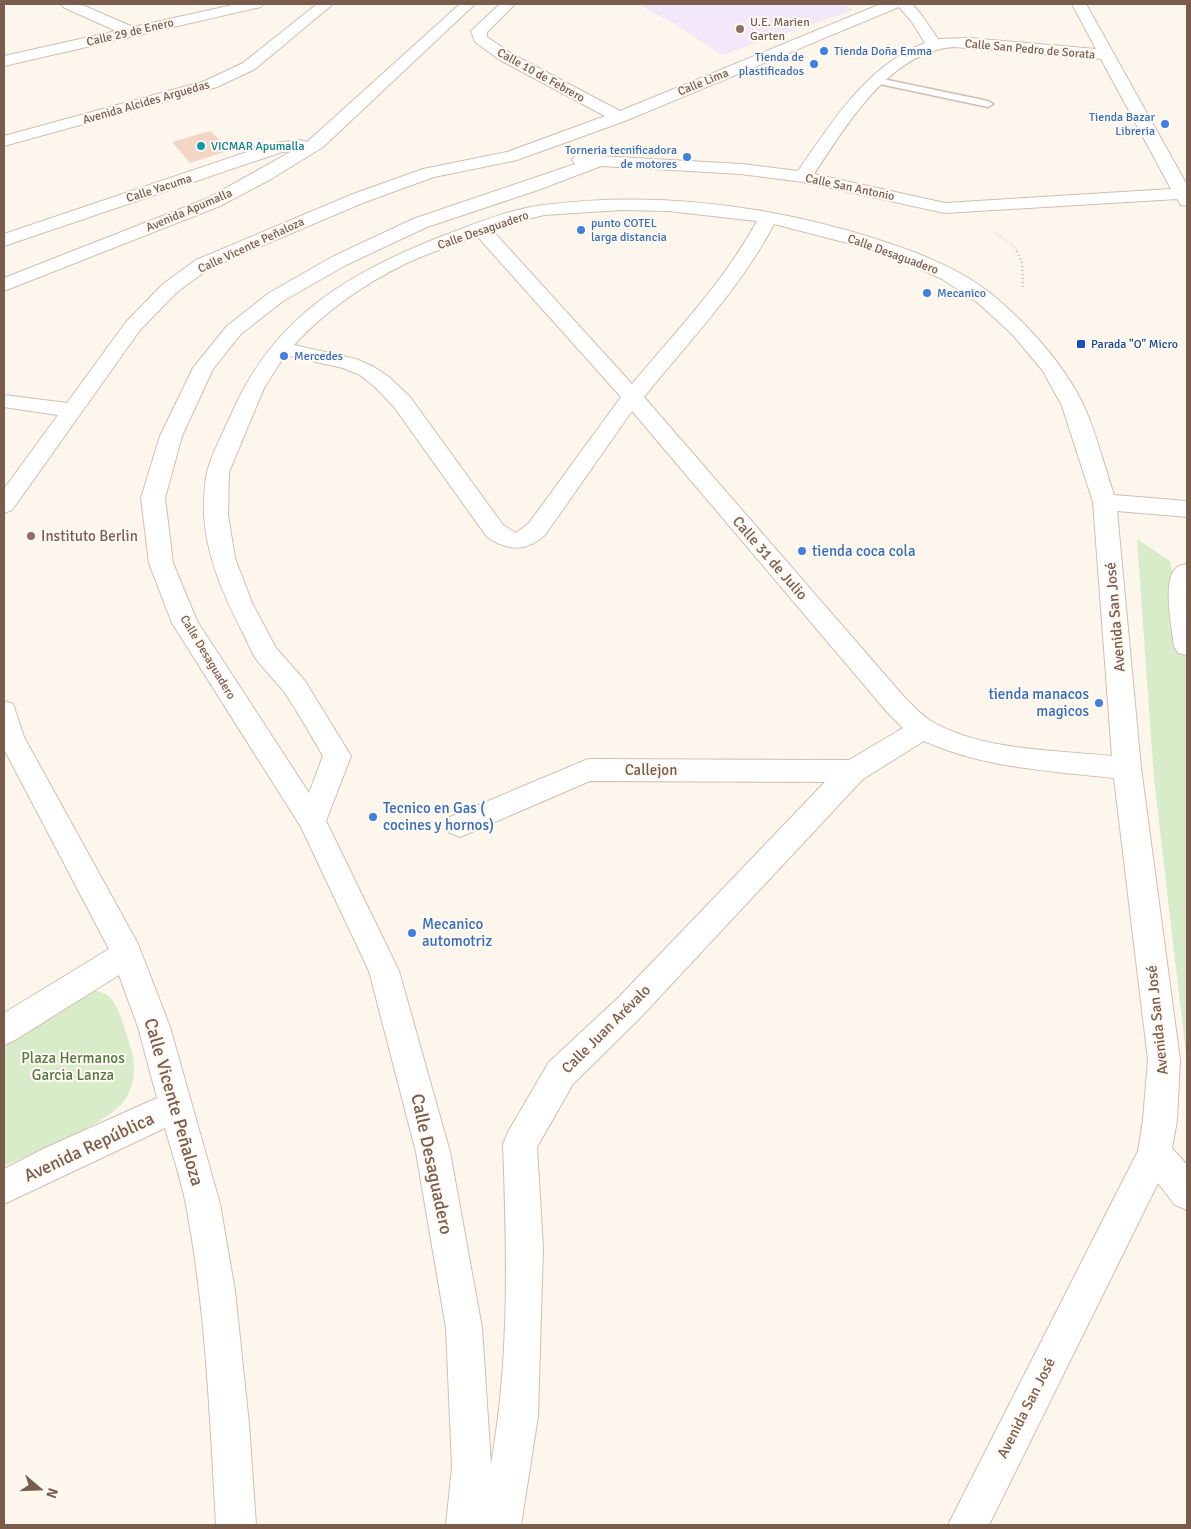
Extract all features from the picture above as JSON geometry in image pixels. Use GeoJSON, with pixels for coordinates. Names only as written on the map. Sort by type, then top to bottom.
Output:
{"type":"FeatureCollection","features":[{"type":"Feature","properties":{"kind":"street"},"geometry":{"type":"LineString","coordinates":[[68,4],[129,31]]}},
{"type":"Feature","properties":{"kind":"street","name":"Calle 29 de Enero"},"geometry":{"type":"LineString","coordinates":[[4,61],[129,31],[256,4]]}},
{"type":"Feature","properties":{"kind":"street","name":"Avenida Alcides Arguedas"},"geometry":{"type":"LineString","coordinates":[[4,142],[211,84],[248,66],[326,4]]}},
{"type":"Feature","properties":{"kind":"street","name":"Avenida Apumalla"},"geometry":{"type":"LineString","coordinates":[[4,285],[214,202],[317,143],[468,4]]}},
{"type":"Feature","properties":{"kind":"street","name":"Calle 10 de Febrero"},"geometry":{"type":"LineString","coordinates":[[508,4],[479,31],[480,39],[506,57],[619,117]]}},
{"type":"Feature","properties":{"kind":"street","name":"Calle Lima"},"geometry":{"type":"LineString","coordinates":[[511,156],[619,117],[893,4]]}},
{"type":"Feature","properties":{"kind":"street"},"geometry":{"type":"LineString","coordinates":[[904,4],[918,20],[934,45]]}},
{"type":"Feature","properties":{"kind":"street"},"geometry":{"type":"LineString","coordinates":[[1079,4],[1186,195]]}},
{"type":"Feature","properties":{"kind":"street","name":"Calle San Pedro de Sorata"},"geometry":{"type":"LineString","coordinates":[[803,177],[856,102],[909,54],[934,45],[990,44],[1079,54],[1107,54]]}},
{"type":"Feature","properties":{"kind":"street","name":"Calle Yacuma"},"geometry":{"type":"LineString","coordinates":[[4,240],[280,147],[317,143]]}},
{"type":"Feature","properties":{"kind":"street","name":"Calle San Antonio"},"geometry":{"type":"LineString","coordinates":[[511,156],[732,169],[803,177],[945,208],[1186,195]]}},
{"type":"Feature","properties":{"kind":"street","name":"Calle Vicente Peñaloza"},"geometry":{"type":"LineString","coordinates":[[4,505],[133,326],[170,288],[203,264],[360,198],[430,174],[511,156]]}},
{"type":"Feature","properties":{"kind":"street"},"geometry":{"type":"LineString","coordinates":[[581,195],[599,161]]}},
{"type":"Feature","properties":{"kind":"street","name":"Calle Desaguadero"},"geometry":{"type":"LineString","coordinates":[[466,1525],[472,1467],[464,1328],[433,1152],[384,971],[312,821],[185,623],[161,563],[153,498],[171,436],[203,368],[234,330],[276,297],[339,261],[420,223],[532,186],[599,161]]}},
{"type":"Feature","properties":{"kind":"street","name":"Calle Desaguadero"},"geometry":{"type":"LineString","coordinates":[[312,821],[337,756],[296,688],[266,654],[240,603],[223,558],[216,515],[218,472],[252,388],[280,348],[307,319],[347,290],[399,260],[480,228],[515,216],[544,210],[581,195],[768,217],[835,233],[905,256],[949,275],[984,298],[1019,330],[1052,369],[1073,406],[1105,502]]}},
{"type":"Feature","properties":{"kind":"street"},"geometry":{"type":"LineString","coordinates":[[280,348],[349,363],[368,371],[382,382],[402,402],[496,531],[509,541],[519,542],[529,537],[537,529],[632,397],[738,271],[756,243],[768,217]]}},
{"type":"Feature","properties":{"kind":"street","name":"Calle 31 de Julio"},"geometry":{"type":"LineString","coordinates":[[480,228],[632,397],[896,705],[923,729],[983,750],[1127,768]]}},
{"type":"Feature","properties":{"kind":"street"},"geometry":{"type":"LineString","coordinates":[[4,401],[72,410]]}},
{"type":"Feature","properties":{"kind":"street"},"geometry":{"type":"LineString","coordinates":[[1105,502],[1187,508]]}},
{"type":"Feature","properties":{"kind":"street","name":"Avenida San José"},"geometry":{"type":"LineString","coordinates":[[968,1525],[1154,1154],[1161,1112],[1164,1060],[1127,768],[1105,502]]}},
{"type":"Feature","properties":{"kind":"street"},"geometry":{"type":"LineString","coordinates":[[1187,572],[1184,574],[1187,646]]}},
{"type":"Feature","properties":{"kind":"street","name":"Calle Vicente Peñaloza"},"geometry":{"type":"LineString","coordinates":[[6,729],[127,954],[154,1027],[203,1204],[217,1291],[230,1424],[236,1525]]}},
{"type":"Feature","properties":{"kind":"street","name":"Calle Juan Arévalo"},"geometry":{"type":"LineString","coordinates":[[501,1525],[519,1416],[525,1248],[520,1144],[561,1073],[629,1008],[853,770],[923,729]]}},
{"type":"Feature","properties":{"kind":"street","name":"Callejon"},"geometry":{"type":"LineString","coordinates":[[460,825],[588,770],[853,770]]}},
{"type":"Feature","properties":{"kind":"street"},"geometry":{"type":"LineString","coordinates":[[4,1030],[127,954]]}},
{"type":"Feature","properties":{"kind":"street","name":"Avenida República"},"geometry":{"type":"LineString","coordinates":[[4,1187],[56,1160],[175,1107]]}},
{"type":"Feature","properties":{"kind":"street"},"geometry":{"type":"LineString","coordinates":[[1154,1154],[1173,1174],[1187,1193]]}},
{"type":"Feature","properties":{"kind":"lane"},"geometry":{"type":"LineString","coordinates":[[878,81],[988,104]]}},
{"type":"Feature","properties":{"kind":"path"},"geometry":{"type":"LineString","coordinates":[[961,208],[989,230],[1010,242],[1019,251],[1022,262],[1023,289]]}},
{"type":"Feature","properties":{"kind":"shaded area","name":"U.E. Marien Garten"},"geometry":{"type":"Polygon","coordinates":[[[637,4],[844,4],[853,10],[722,55],[675,24],[637,4]]]}},
{"type":"Feature","properties":{"kind":"green space"},"geometry":{"type":"Polygon","coordinates":[[[1137,539],[1170,561],[1187,645],[1187,1063],[1154,779],[1137,539]]]}},
{"type":"Feature","properties":{"kind":"green space","name":"Plaza Hermanos Garcia Lanza"},"geometry":{"type":"Polygon","coordinates":[[[97,991],[106,994],[111,999],[122,1020],[132,1052],[134,1068],[130,1091],[118,1108],[105,1118],[70,1137],[4,1166],[4,1040],[80,992],[97,991]]]}},
{"type":"Feature","properties":{"kind":"building","name":"VICMAR Apumalla"},"geometry":{"type":"Polygon","coordinates":[[[210,131],[231,150],[190,163],[172,142],[210,131]]]}},
{"type":"Feature","properties":{"kind":"place","name":"U.E. Marien Garten"},"geometry":{"type":"Point","coordinates":[740,29]}},
{"type":"Feature","properties":{"kind":"place","name":"Tienda Doña Emma"},"geometry":{"type":"Point","coordinates":[824,51]}},
{"type":"Feature","properties":{"kind":"place","name":"Tienda de plastificados"},"geometry":{"type":"Point","coordinates":[814,64]}},
{"type":"Feature","properties":{"kind":"place","name":"Tienda Bazar Libreria"},"geometry":{"type":"Point","coordinates":[1165,124]}},
{"type":"Feature","properties":{"kind":"place","name":"VICMAR Apumalla"},"geometry":{"type":"Point","coordinates":[201,146]}},
{"type":"Feature","properties":{"kind":"place","name":"Torneria tecnificadora de motores"},"geometry":{"type":"Point","coordinates":[687,157]}},
{"type":"Feature","properties":{"kind":"place","name":"punto COTEL larga distancia"},"geometry":{"type":"Point","coordinates":[581,230]}},
{"type":"Feature","properties":{"kind":"place","name":"Mecanico"},"geometry":{"type":"Point","coordinates":[927,293]}},
{"type":"Feature","properties":{"kind":"place","name":"Parada \"O\" Micro"},"geometry":{"type":"Point","coordinates":[1081,344]}},
{"type":"Feature","properties":{"kind":"place","name":"Mercedes"},"geometry":{"type":"Point","coordinates":[284,356]}},
{"type":"Feature","properties":{"kind":"place","name":"Instituto Berlin"},"geometry":{"type":"Point","coordinates":[31,536]}},
{"type":"Feature","properties":{"kind":"place","name":"tienda coca cola"},"geometry":{"type":"Point","coordinates":[802,551]}},
{"type":"Feature","properties":{"kind":"place","name":"tienda manacos magicos"},"geometry":{"type":"Point","coordinates":[1099,703]}},
{"type":"Feature","properties":{"kind":"place","name":"Tecnico en Gas ( cocines y hornos)"},"geometry":{"type":"Point","coordinates":[373,817]}},
{"type":"Feature","properties":{"kind":"place","name":"Mecanico automotriz"},"geometry":{"type":"Point","coordinates":[412,933]}}]}
